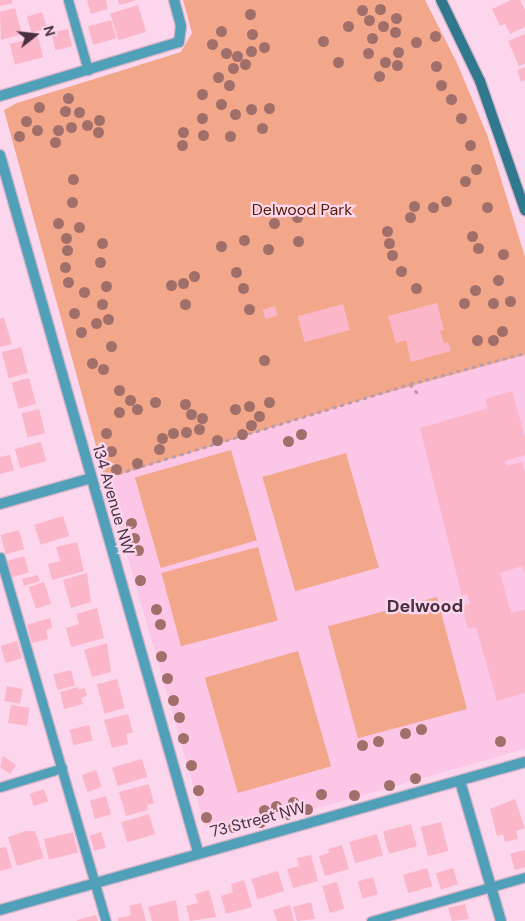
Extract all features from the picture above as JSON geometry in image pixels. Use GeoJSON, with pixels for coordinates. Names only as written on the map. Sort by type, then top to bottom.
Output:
{"type":"FeatureCollection","features":[{"type":"Feature","properties":{"kind":"street"},"geometry":{"type":"LineString","coordinates":[[0,96],[179,42],[181,26],[174,0]]}},
{"type":"Feature","properties":{"kind":"street"},"geometry":{"type":"LineString","coordinates":[[441,0],[483,90],[525,210]]}},
{"type":"Feature","properties":{"kind":"street","name":"134 Avenue NW"},"geometry":{"type":"LineString","coordinates":[[0,155],[198,852]]}},
{"type":"Feature","properties":{"kind":"street"},"geometry":{"type":"LineString","coordinates":[[0,504],[92,480]]}},
{"type":"Feature","properties":{"kind":"street","name":"73 Street NW"},"geometry":{"type":"LineString","coordinates":[[0,910],[198,852],[525,762]]}},
{"type":"Feature","properties":{"kind":"street"},"geometry":{"type":"LineString","coordinates":[[460,781],[501,921]]}},
{"type":"Feature","properties":{"kind":"lane"},"geometry":{"type":"LineString","coordinates":[[68,0],[88,70]]}},
{"type":"Feature","properties":{"kind":"lane"},"geometry":{"type":"LineString","coordinates":[[0,557],[106,921]]}},
{"type":"Feature","properties":{"kind":"lane"},"geometry":{"type":"LineString","coordinates":[[0,787],[62,768]]}},
{"type":"Feature","properties":{"kind":"lane"},"geometry":{"type":"LineString","coordinates":[[371,921],[525,877]]}},
{"type":"Feature","properties":{"kind":"path"},"geometry":{"type":"LineString","coordinates":[[92,480],[410,384],[525,353]]}},
{"type":"Feature","properties":{"kind":"path"},"geometry":{"type":"LineString","coordinates":[[410,384],[419,395]]}},
{"type":"Feature","properties":{"kind":"shaded area"},"geometry":{"type":"Polygon","coordinates":[[[525,355],[525,749],[227,834],[205,826],[105,479],[371,397],[525,355]]]}},
{"type":"Feature","properties":{"kind":"green space","name":"Delwood Park"},"geometry":{"type":"Polygon","coordinates":[[[183,0],[425,0],[457,63],[488,137],[525,257],[525,355],[371,397],[105,479],[4,110],[17,103],[181,52],[192,33],[183,0]]]}},
{"type":"Feature","properties":{"kind":"green space"},"geometry":{"type":"Polygon","coordinates":[[[231,450],[257,540],[161,568],[135,478],[231,450]]]}},
{"type":"Feature","properties":{"kind":"green space"},"geometry":{"type":"Polygon","coordinates":[[[346,453],[379,567],[295,591],[262,477],[346,453]]]}},
{"type":"Feature","properties":{"kind":"green space"},"geometry":{"type":"Polygon","coordinates":[[[258,547],[278,620],[181,646],[161,573],[258,547]]]}},
{"type":"Feature","properties":{"kind":"green space"},"geometry":{"type":"Polygon","coordinates":[[[437,597],[467,709],[358,738],[328,626],[437,597]]]}},
{"type":"Feature","properties":{"kind":"green space"},"geometry":{"type":"Polygon","coordinates":[[[298,651],[331,766],[238,793],[205,678],[298,651]]]}},
{"type":"Feature","properties":{"kind":"building"},"geometry":{"type":"Polygon","coordinates":[[[0,0],[12,0],[13,3],[0,6],[0,0]]]}},
{"type":"Feature","properties":{"kind":"building"},"geometry":{"type":"Polygon","coordinates":[[[87,0],[106,0],[108,9],[91,14],[87,0]]]}},
{"type":"Feature","properties":{"kind":"building"},"geometry":{"type":"Polygon","coordinates":[[[118,0],[135,0],[135,1],[119,5],[118,0]]]}},
{"type":"Feature","properties":{"kind":"building"},"geometry":{"type":"Polygon","coordinates":[[[511,0],[520,0],[525,10],[525,27],[510,34],[505,24],[500,26],[492,9],[511,0]]]}},
{"type":"Feature","properties":{"kind":"building"},"geometry":{"type":"Polygon","coordinates":[[[138,5],[146,32],[118,40],[110,13],[138,5]]]}},
{"type":"Feature","properties":{"kind":"building"},"geometry":{"type":"Polygon","coordinates":[[[15,8],[22,34],[1,40],[0,12],[15,8]]]}},
{"type":"Feature","properties":{"kind":"building"},"geometry":{"type":"Polygon","coordinates":[[[42,12],[47,28],[32,33],[27,17],[42,12]]]}},
{"type":"Feature","properties":{"kind":"building"},"geometry":{"type":"Polygon","coordinates":[[[111,20],[116,38],[93,45],[88,27],[111,20]]]}},
{"type":"Feature","properties":{"kind":"building"},"geometry":{"type":"Polygon","coordinates":[[[68,29],[72,47],[55,50],[51,33],[68,29]]]}},
{"type":"Feature","properties":{"kind":"building"},"geometry":{"type":"Polygon","coordinates":[[[525,34],[525,64],[519,66],[508,41],[525,34]]]}},
{"type":"Feature","properties":{"kind":"building"},"geometry":{"type":"Polygon","coordinates":[[[38,37],[43,57],[15,64],[10,44],[38,37]]]}},
{"type":"Feature","properties":{"kind":"building"},"geometry":{"type":"Polygon","coordinates":[[[525,67],[525,80],[521,82],[517,70],[525,67]]]}},
{"type":"Feature","properties":{"kind":"building"},"geometry":{"type":"Polygon","coordinates":[[[437,303],[444,330],[440,331],[444,343],[448,342],[451,351],[411,362],[406,340],[396,343],[388,316],[437,303]]]}},
{"type":"Feature","properties":{"kind":"building"},"geometry":{"type":"Polygon","coordinates":[[[343,304],[350,330],[305,342],[298,316],[343,304]]]}},
{"type":"Feature","properties":{"kind":"building"},"geometry":{"type":"Polygon","coordinates":[[[275,306],[278,316],[265,319],[263,310],[275,306]]]}},
{"type":"Feature","properties":{"kind":"building"},"geometry":{"type":"Polygon","coordinates":[[[4,318],[12,344],[0,347],[0,319],[4,318]]]}},
{"type":"Feature","properties":{"kind":"building"},"geometry":{"type":"Polygon","coordinates":[[[21,347],[28,373],[9,378],[2,352],[21,347]]]}},
{"type":"Feature","properties":{"kind":"building"},"geometry":{"type":"Polygon","coordinates":[[[29,378],[36,404],[19,409],[12,383],[29,378]]]}},
{"type":"Feature","properties":{"kind":"building"},"geometry":{"type":"Polygon","coordinates":[[[512,391],[525,437],[525,455],[505,461],[507,466],[522,462],[525,472],[525,573],[522,566],[500,573],[511,613],[525,609],[525,693],[497,701],[476,627],[468,629],[461,606],[470,604],[467,594],[462,596],[420,428],[488,408],[485,399],[512,391]]]}},
{"type":"Feature","properties":{"kind":"building"},"geometry":{"type":"Polygon","coordinates":[[[39,409],[45,433],[28,438],[22,413],[39,409]]]}},
{"type":"Feature","properties":{"kind":"building"},"geometry":{"type":"Polygon","coordinates":[[[41,442],[46,461],[20,468],[15,449],[41,442]]]}},
{"type":"Feature","properties":{"kind":"building"},"geometry":{"type":"Polygon","coordinates":[[[10,455],[14,470],[0,474],[0,457],[10,455]]]}},
{"type":"Feature","properties":{"kind":"building"},"geometry":{"type":"Polygon","coordinates":[[[63,516],[69,536],[40,545],[34,525],[63,516]]]}},
{"type":"Feature","properties":{"kind":"building"},"geometry":{"type":"Polygon","coordinates":[[[19,530],[24,549],[6,554],[1,535],[19,530]]]}},
{"type":"Feature","properties":{"kind":"building"},"geometry":{"type":"Polygon","coordinates":[[[77,542],[84,571],[52,580],[48,564],[60,561],[56,547],[77,542]]]}},
{"type":"Feature","properties":{"kind":"building"},"geometry":{"type":"Polygon","coordinates":[[[24,556],[29,572],[12,578],[7,561],[24,556]]]}},
{"type":"Feature","properties":{"kind":"building"},"geometry":{"type":"Polygon","coordinates":[[[87,573],[91,602],[71,608],[63,580],[87,573]]]}},
{"type":"Feature","properties":{"kind":"building"},"geometry":{"type":"Polygon","coordinates":[[[38,575],[40,581],[24,586],[22,579],[38,575]]]}},
{"type":"Feature","properties":{"kind":"building"},"geometry":{"type":"Polygon","coordinates":[[[44,582],[51,604],[36,609],[29,587],[44,582]]]}},
{"type":"Feature","properties":{"kind":"building"},"geometry":{"type":"Polygon","coordinates":[[[97,608],[104,638],[71,647],[66,628],[79,624],[76,614],[97,608]]]}},
{"type":"Feature","properties":{"kind":"building"},"geometry":{"type":"Polygon","coordinates":[[[50,618],[52,628],[46,630],[48,639],[32,643],[27,625],[50,618]]]}},
{"type":"Feature","properties":{"kind":"building"},"geometry":{"type":"Polygon","coordinates":[[[17,641],[22,658],[6,663],[1,646],[17,641]]]}},
{"type":"Feature","properties":{"kind":"building"},"geometry":{"type":"Polygon","coordinates":[[[107,643],[111,672],[92,677],[84,650],[107,643]]]}},
{"type":"Feature","properties":{"kind":"building"},"geometry":{"type":"Polygon","coordinates":[[[71,670],[75,686],[57,690],[54,674],[71,670]]]}},
{"type":"Feature","properties":{"kind":"building"},"geometry":{"type":"Polygon","coordinates":[[[117,679],[125,708],[104,713],[97,684],[117,679]]]}},
{"type":"Feature","properties":{"kind":"building"},"geometry":{"type":"Polygon","coordinates":[[[7,686],[23,689],[20,704],[4,701],[7,686]]]}},
{"type":"Feature","properties":{"kind":"building"},"geometry":{"type":"Polygon","coordinates":[[[78,687],[79,690],[85,688],[87,696],[81,698],[83,704],[64,709],[60,692],[78,687]]]}},
{"type":"Feature","properties":{"kind":"building"},"geometry":{"type":"Polygon","coordinates":[[[11,705],[30,708],[27,726],[8,723],[11,705]]]}},
{"type":"Feature","properties":{"kind":"building"},"geometry":{"type":"Polygon","coordinates":[[[128,714],[133,732],[126,734],[128,744],[112,748],[104,720],[128,714]]]}},
{"type":"Feature","properties":{"kind":"building"},"geometry":{"type":"Polygon","coordinates":[[[89,725],[93,741],[73,745],[70,730],[89,725]]]}},
{"type":"Feature","properties":{"kind":"building"},"geometry":{"type":"Polygon","coordinates":[[[3,756],[16,765],[10,774],[0,767],[3,756]]]}},
{"type":"Feature","properties":{"kind":"building"},"geometry":{"type":"Polygon","coordinates":[[[142,759],[147,777],[117,786],[112,768],[142,759]]]}},
{"type":"Feature","properties":{"kind":"building"},"geometry":{"type":"Polygon","coordinates":[[[96,770],[102,787],[88,792],[82,775],[96,770]]]}},
{"type":"Feature","properties":{"kind":"building"},"geometry":{"type":"Polygon","coordinates":[[[149,784],[154,803],[147,805],[148,810],[126,816],[119,792],[149,784]]]}},
{"type":"Feature","properties":{"kind":"building"},"geometry":{"type":"Polygon","coordinates":[[[44,789],[48,801],[34,806],[30,794],[44,789]]]}},
{"type":"Feature","properties":{"kind":"building"},"geometry":{"type":"Polygon","coordinates":[[[106,796],[111,814],[95,819],[90,801],[106,796]]]}},
{"type":"Feature","properties":{"kind":"building"},"geometry":{"type":"Polygon","coordinates":[[[515,799],[525,828],[516,831],[518,839],[505,842],[503,834],[497,836],[490,809],[515,799]]]}},
{"type":"Feature","properties":{"kind":"building"},"geometry":{"type":"Polygon","coordinates":[[[149,814],[155,834],[127,843],[121,822],[149,814]]]}},
{"type":"Feature","properties":{"kind":"building"},"geometry":{"type":"Polygon","coordinates":[[[441,822],[448,851],[428,856],[421,827],[441,822]]]}},
{"type":"Feature","properties":{"kind":"building"},"geometry":{"type":"Polygon","coordinates":[[[411,824],[417,846],[389,854],[383,832],[411,824]]]}},
{"type":"Feature","properties":{"kind":"building"},"geometry":{"type":"Polygon","coordinates":[[[26,831],[35,831],[44,858],[17,866],[8,837],[26,831]]]}},
{"type":"Feature","properties":{"kind":"building"},"geometry":{"type":"Polygon","coordinates":[[[73,832],[78,852],[49,860],[44,839],[73,832]]]}},
{"type":"Feature","properties":{"kind":"building"},"geometry":{"type":"Polygon","coordinates":[[[101,832],[106,847],[95,851],[90,836],[101,832]]]}},
{"type":"Feature","properties":{"kind":"building"},"geometry":{"type":"Polygon","coordinates":[[[377,834],[383,855],[355,863],[349,842],[377,834]]]}},
{"type":"Feature","properties":{"kind":"building"},"geometry":{"type":"Polygon","coordinates":[[[342,845],[349,869],[325,876],[319,856],[329,853],[328,849],[342,845]]]}},
{"type":"Feature","properties":{"kind":"building"},"geometry":{"type":"Polygon","coordinates":[[[6,847],[12,868],[0,871],[0,848],[6,847]]]}},
{"type":"Feature","properties":{"kind":"building"},"geometry":{"type":"Polygon","coordinates":[[[525,850],[525,867],[515,870],[510,854],[525,850]]]}},
{"type":"Feature","properties":{"kind":"building"},"geometry":{"type":"Polygon","coordinates":[[[311,855],[318,881],[293,888],[287,869],[299,866],[297,858],[311,855]]]}},
{"type":"Feature","properties":{"kind":"building"},"geometry":{"type":"Polygon","coordinates":[[[427,868],[432,886],[408,893],[403,875],[427,868]]]}},
{"type":"Feature","properties":{"kind":"building"},"geometry":{"type":"Polygon","coordinates":[[[453,868],[458,884],[441,890],[436,873],[453,868]]]}},
{"type":"Feature","properties":{"kind":"building"},"geometry":{"type":"Polygon","coordinates":[[[278,871],[284,891],[257,899],[251,879],[278,871]]]}},
{"type":"Feature","properties":{"kind":"building"},"geometry":{"type":"Polygon","coordinates":[[[373,877],[378,894],[363,899],[358,881],[373,877]]]}},
{"type":"Feature","properties":{"kind":"building"},"geometry":{"type":"Polygon","coordinates":[[[244,880],[252,907],[226,914],[221,896],[233,892],[231,884],[244,880]]]}},
{"type":"Feature","properties":{"kind":"building"},"geometry":{"type":"Polygon","coordinates":[[[337,882],[344,909],[330,913],[323,886],[337,882]]]}},
{"type":"Feature","properties":{"kind":"building"},"geometry":{"type":"Polygon","coordinates":[[[209,890],[216,917],[190,921],[186,906],[198,903],[195,894],[209,890]]]}},
{"type":"Feature","properties":{"kind":"building"},"geometry":{"type":"Polygon","coordinates":[[[176,900],[179,921],[152,921],[148,907],[176,900]]]}},
{"type":"Feature","properties":{"kind":"building"},"geometry":{"type":"Polygon","coordinates":[[[311,902],[315,919],[297,921],[293,907],[311,902]]]}},
{"type":"Feature","properties":{"kind":"building"},"geometry":{"type":"Polygon","coordinates":[[[141,903],[146,921],[118,921],[118,918],[131,915],[129,906],[141,903]]]}},
{"type":"Feature","properties":{"kind":"building"},"geometry":{"type":"Polygon","coordinates":[[[465,904],[469,919],[452,921],[448,908],[465,904]]]}},
{"type":"Feature","properties":{"kind":"building"},"geometry":{"type":"Polygon","coordinates":[[[290,905],[294,921],[277,921],[273,910],[290,905]]]}},
{"type":"Feature","properties":{"kind":"building"},"geometry":{"type":"Polygon","coordinates":[[[96,915],[98,921],[77,921],[77,920],[96,915]]]}},
{"type":"Feature","properties":{"kind":"district","name":"Delwood"},"geometry":{"type":"Point","coordinates":[425,606]}}]}
